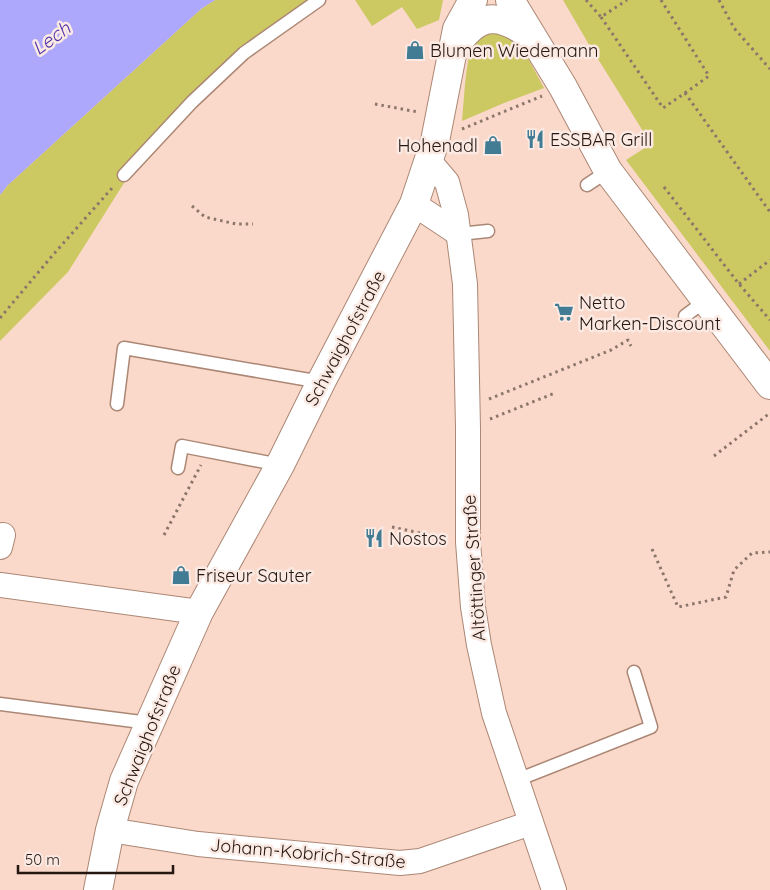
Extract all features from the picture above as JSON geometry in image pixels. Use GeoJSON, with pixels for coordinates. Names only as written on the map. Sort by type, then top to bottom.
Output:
{"type":"FeatureCollection","features":[{"type":"Feature","properties":{"kind":"street","name":"Schwaighofstraße"},"geometry":{"type":"LineString","coordinates":[[98,890],[110,830],[124,781],[199,612],[280,465],[414,204],[438,128],[457,29],[473,0]]}},
{"type":"Feature","properties":{"kind":"street"},"geometry":{"type":"LineString","coordinates":[[510,0],[563,87],[597,178],[695,308],[770,385]]}},
{"type":"Feature","properties":{"kind":"street","name":"Schwaighofstraße"},"geometry":{"type":"LineString","coordinates":[[453,50],[462,36],[476,24],[488,18],[504,20],[519,27],[532,37]]}},
{"type":"Feature","properties":{"kind":"street","name":"Altöttinger Straße"},"geometry":{"type":"LineString","coordinates":[[429,161],[447,182],[456,215],[465,284],[468,542],[473,607],[479,645],[494,713],[554,890]]}},
{"type":"Feature","properties":{"kind":"street"},"geometry":{"type":"LineString","coordinates":[[414,204],[459,234]]}},
{"type":"Feature","properties":{"kind":"street"},"geometry":{"type":"LineString","coordinates":[[0,585],[199,612]]}},
{"type":"Feature","properties":{"kind":"street","name":"Johann-Kobrich-Straße"},"geometry":{"type":"LineString","coordinates":[[110,830],[198,844],[400,863],[420,861],[531,823]]}},
{"type":"Feature","properties":{"kind":"lane"},"geometry":{"type":"LineString","coordinates":[[124,175],[192,102],[244,53],[319,0]]}},
{"type":"Feature","properties":{"kind":"lane"},"geometry":{"type":"LineString","coordinates":[[459,234],[488,231]]}},
{"type":"Feature","properties":{"kind":"lane"},"geometry":{"type":"LineString","coordinates":[[117,404],[124,348],[321,382]]}},
{"type":"Feature","properties":{"kind":"lane"},"geometry":{"type":"LineString","coordinates":[[178,468],[182,446],[280,465]]}},
{"type":"Feature","properties":{"kind":"lane"},"geometry":{"type":"LineString","coordinates":[[516,780],[651,727],[634,672]]}},
{"type":"Feature","properties":{"kind":"lane"},"geometry":{"type":"LineString","coordinates":[[0,704],[149,723]]}},
{"type":"Feature","properties":{"kind":"path"},"geometry":{"type":"LineString","coordinates":[[586,0],[600,17],[663,108],[709,76],[661,0]]}},
{"type":"Feature","properties":{"kind":"path"},"geometry":{"type":"LineString","coordinates":[[600,17],[627,0]]}},
{"type":"Feature","properties":{"kind":"path"},"geometry":{"type":"LineString","coordinates":[[719,0],[734,28],[770,69]]}},
{"type":"Feature","properties":{"kind":"path"},"geometry":{"type":"LineString","coordinates":[[438,128],[458,131],[563,87]]}},
{"type":"Feature","properties":{"kind":"path"},"geometry":{"type":"LineString","coordinates":[[685,93],[770,212]]}},
{"type":"Feature","properties":{"kind":"path"},"geometry":{"type":"LineString","coordinates":[[375,104],[412,110]]}},
{"type":"Feature","properties":{"kind":"path"},"geometry":{"type":"LineString","coordinates":[[0,318],[124,175]]}},
{"type":"Feature","properties":{"kind":"path"},"geometry":{"type":"LineString","coordinates":[[664,187],[739,284],[770,320]]}},
{"type":"Feature","properties":{"kind":"path"},"geometry":{"type":"LineString","coordinates":[[192,206],[205,217],[236,224],[254,224]]}},
{"type":"Feature","properties":{"kind":"path"},"geometry":{"type":"LineString","coordinates":[[739,284],[770,260]]}},
{"type":"Feature","properties":{"kind":"path"},"geometry":{"type":"LineString","coordinates":[[468,417],[611,350],[628,340],[631,346]]}},
{"type":"Feature","properties":{"kind":"path"},"geometry":{"type":"LineString","coordinates":[[468,417],[555,393]]}},
{"type":"Feature","properties":{"kind":"path"},"geometry":{"type":"LineString","coordinates":[[714,456],[770,413]]}},
{"type":"Feature","properties":{"kind":"path"},"geometry":{"type":"LineString","coordinates":[[164,535],[208,451]]}},
{"type":"Feature","properties":{"kind":"path"},"geometry":{"type":"LineString","coordinates":[[392,528],[468,542]]}},
{"type":"Feature","properties":{"kind":"path"},"geometry":{"type":"LineString","coordinates":[[652,548],[678,607],[726,597],[734,570],[752,553],[770,552]]}},
{"type":"Feature","properties":{"kind":"shaded area"},"geometry":{"type":"Polygon","coordinates":[[[215,0],[307,0],[239,51],[129,175],[68,272],[0,341],[0,195],[8,185],[201,9],[215,0]]]}},
{"type":"Feature","properties":{"kind":"shaded area"},"geometry":{"type":"Polygon","coordinates":[[[355,0],[443,0],[439,20],[417,29],[402,7],[372,26],[355,0]]]}},
{"type":"Feature","properties":{"kind":"shaded area"},"geometry":{"type":"Polygon","coordinates":[[[563,0],[770,0],[770,351],[626,160],[651,144],[563,0]]]}},
{"type":"Feature","properties":{"kind":"shaded area"},"geometry":{"type":"Polygon","coordinates":[[[477,29],[514,32],[544,88],[462,121],[468,63],[477,29]]]}},
{"type":"Feature","properties":{"kind":"water","name":"Lech"},"geometry":{"type":"Polygon","coordinates":[[[0,0],[215,0],[201,9],[8,185],[0,195],[0,0]]]}},
{"type":"Feature","properties":{"kind":"place","name":"Blumen Wiedemann"},"geometry":{"type":"Point","coordinates":[415,50]}},
{"type":"Feature","properties":{"kind":"place","name":"ESSBAR Grill"},"geometry":{"type":"Point","coordinates":[535,139]}},
{"type":"Feature","properties":{"kind":"place","name":"Hohenadl"},"geometry":{"type":"Point","coordinates":[493,145]}},
{"type":"Feature","properties":{"kind":"place","name":"Netto Marken-Discount"},"geometry":{"type":"Point","coordinates":[564,312]}},
{"type":"Feature","properties":{"kind":"place","name":"Nostos"},"geometry":{"type":"Point","coordinates":[374,538]}},
{"type":"Feature","properties":{"kind":"place","name":"Friseur Sauter"},"geometry":{"type":"Point","coordinates":[181,575]}}]}
